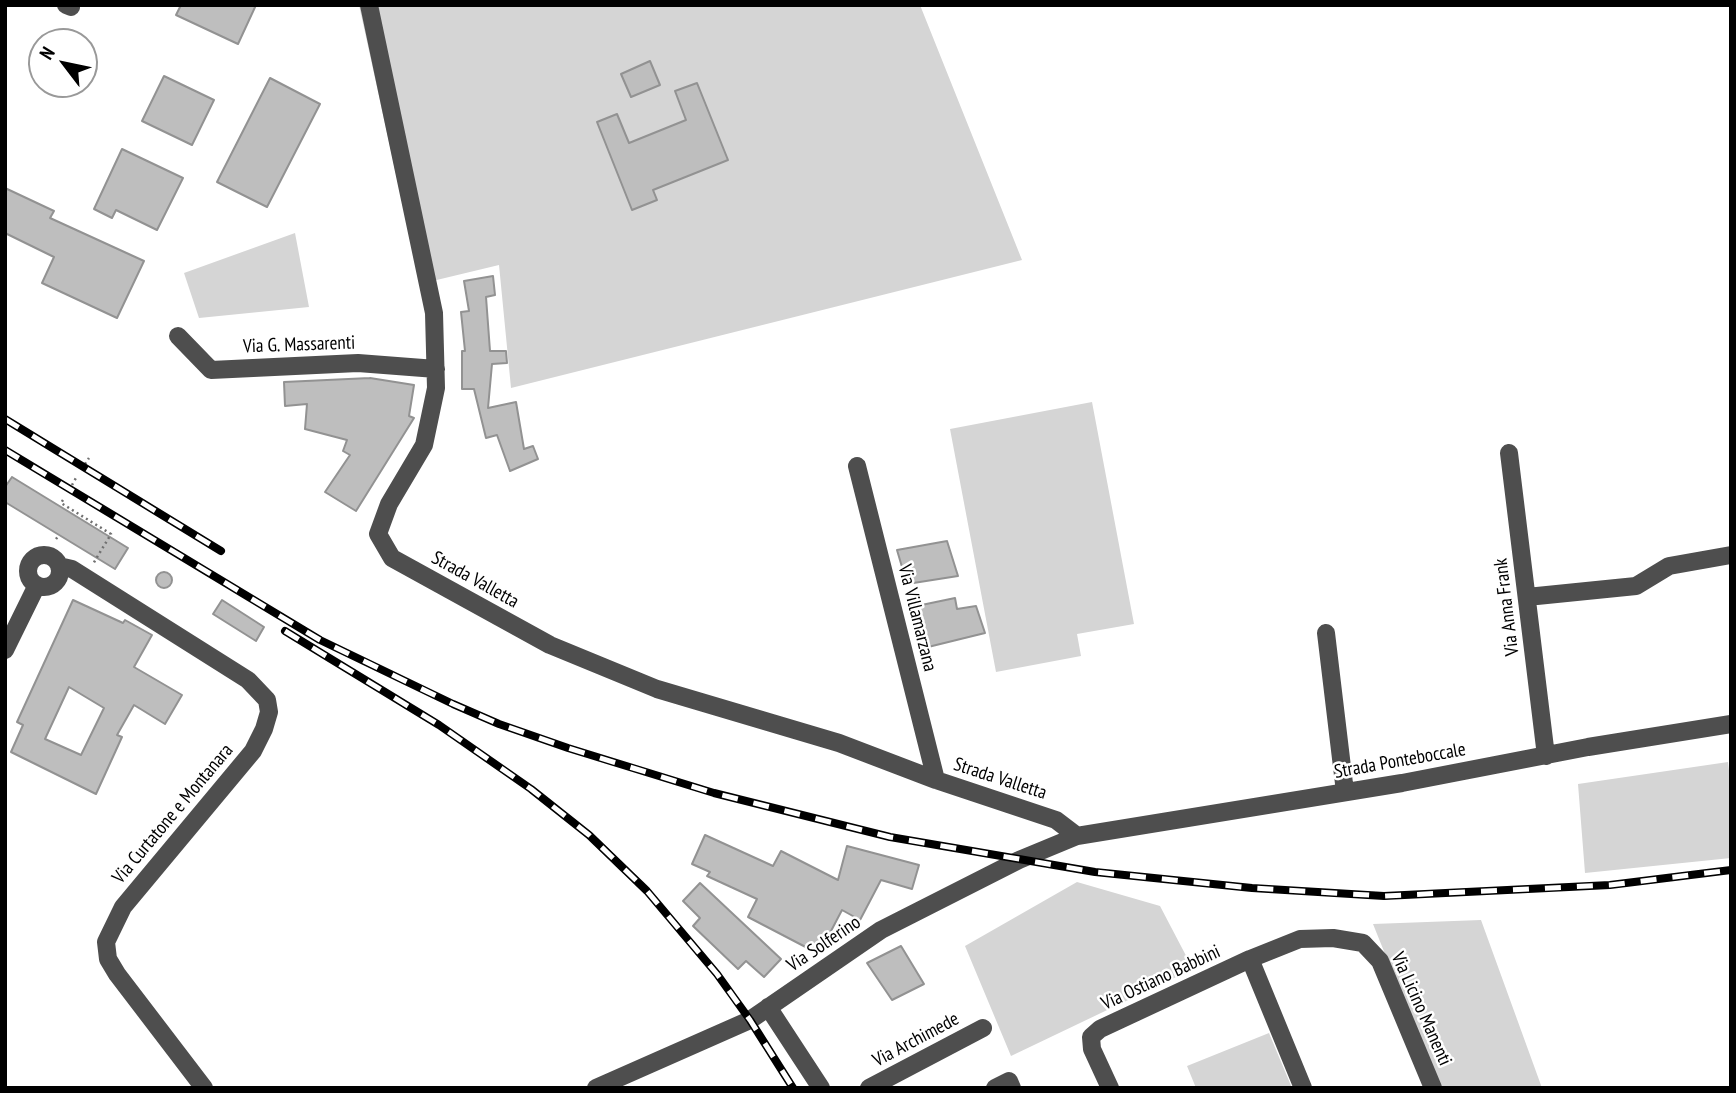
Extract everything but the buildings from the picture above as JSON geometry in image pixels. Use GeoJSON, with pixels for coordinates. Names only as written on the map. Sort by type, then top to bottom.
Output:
{"type":"FeatureCollection","features":[{"type":"Feature","properties":{"kind":"street","name":"Strada Valletta"},"geometry":{"type":"LineString","coordinates":[[369,5],[434,313],[436,388],[424,445],[389,504],[378,534],[393,558],[550,645],[657,689],[839,743],[936,780],[1056,820],[1077,836]]}},
{"type":"Feature","properties":{"kind":"street","name":"Via G. Massarenti"},"geometry":{"type":"LineString","coordinates":[[178,336],[211,370],[358,363],[436,369]]}},
{"type":"Feature","properties":{"kind":"street","name":"Via Anna Frank"},"geometry":{"type":"LineString","coordinates":[[1509,453],[1546,756]]}},
{"type":"Feature","properties":{"kind":"street","name":"Via Villamarzana"},"geometry":{"type":"LineString","coordinates":[[857,466],[936,780]]}},
{"type":"Feature","properties":{"kind":"street"},"geometry":{"type":"LineString","coordinates":[[59,566],[56,581],[47,586],[32,582],[28,572],[34,558],[49,555],[59,566],[72,569],[85,577]]}},
{"type":"Feature","properties":{"kind":"street"},"geometry":{"type":"LineString","coordinates":[[1527,597],[1636,586],[1669,566],[1731,555]]}},
{"type":"Feature","properties":{"kind":"street","name":"Via Curtatone e Montanara"},"geometry":{"type":"LineString","coordinates":[[85,577],[248,680],[267,700],[268,712],[264,729],[253,751],[123,907],[106,942],[108,959],[117,974],[204,1088]]}},
{"type":"Feature","properties":{"kind":"street"},"geometry":{"type":"LineString","coordinates":[[5,650],[37,585]]}},
{"type":"Feature","properties":{"kind":"street"},"geometry":{"type":"LineString","coordinates":[[1326,634],[1345,792]]}},
{"type":"Feature","properties":{"kind":"street","name":"Strada Ponteboccale"},"geometry":{"type":"LineString","coordinates":[[1077,836],[1731,724]]}},
{"type":"Feature","properties":{"kind":"street","name":"Via Solferino"},"geometry":{"type":"LineString","coordinates":[[596,1088],[750,1020],[881,930],[1019,860],[1077,836]]}},
{"type":"Feature","properties":{"kind":"street","name":"Via Licino Manenti"},"geometry":{"type":"LineString","coordinates":[[1250,959],[1300,939],[1333,938],[1363,943],[1380,961],[1433,1088]]}},
{"type":"Feature","properties":{"kind":"street","name":"Via Ostiano Babbini"},"geometry":{"type":"LineString","coordinates":[[1110,1088],[1092,1049],[1091,1037],[1100,1029],[1250,959],[1303,1088]]}},
{"type":"Feature","properties":{"kind":"street"},"geometry":{"type":"LineString","coordinates":[[768,1007],[821,1088]]}},
{"type":"Feature","properties":{"kind":"street","name":"Via Archimede"},"geometry":{"type":"LineString","coordinates":[[869,1088],[983,1028]]}},
{"type":"Feature","properties":{"kind":"street"},"geometry":{"type":"LineString","coordinates":[[995,1088],[1009,1081],[1012,1088]]}},
{"type":"Feature","properties":{"kind":"path"},"geometry":{"type":"LineString","coordinates":[[85,464],[89,458]]}},
{"type":"Feature","properties":{"kind":"path"},"geometry":{"type":"LineString","coordinates":[[72,485],[76,478]]}},
{"type":"Feature","properties":{"kind":"path"},"geometry":{"type":"LineString","coordinates":[[63,500],[61,503],[73,512],[111,534],[85,577]]}},
{"type":"Feature","properties":{"kind":"path"},"geometry":{"type":"LineString","coordinates":[[56,539],[59,535]]}},
{"type":"Feature","properties":{"kind":"shaded area"},"geometry":{"type":"Polygon","coordinates":[[[359,5],[920,5],[1022,260],[511,388],[499,265],[420,284],[359,5]]]}},
{"type":"Feature","properties":{"kind":"shaded area"},"geometry":{"type":"Polygon","coordinates":[[[295,233],[309,307],[199,318],[184,273],[295,233]]]}},
{"type":"Feature","properties":{"kind":"shaded area"},"geometry":{"type":"Polygon","coordinates":[[[1092,402],[1134,624],[1077,634],[1081,656],[996,672],[950,429],[1092,402]]]}},
{"type":"Feature","properties":{"kind":"shaded area"},"geometry":{"type":"Polygon","coordinates":[[[1728,762],[1731,787],[1731,858],[1585,873],[1578,784],[1728,762]]]}},
{"type":"Feature","properties":{"kind":"shaded area"},"geometry":{"type":"Polygon","coordinates":[[[1077,882],[1160,906],[1193,969],[1011,1056],[965,946],[1077,882]]]}},
{"type":"Feature","properties":{"kind":"shaded area"},"geometry":{"type":"Polygon","coordinates":[[[1481,920],[1542,1088],[1439,1088],[1373,924],[1481,920]]]}},
{"type":"Feature","properties":{"kind":"shaded area"},"geometry":{"type":"Polygon","coordinates":[[[1269,1033],[1292,1088],[1196,1088],[1187,1066],[1269,1033]]]}},
{"type":"Feature","properties":{"kind":"railway"},"geometry":{"type":"LineString","coordinates":[[5,419],[221,551]]}},
{"type":"Feature","properties":{"kind":"railway"},"geometry":{"type":"LineString","coordinates":[[5,450],[320,640],[453,704],[499,724],[568,748],[714,793],[890,837],[1095,872],[1252,888],[1384,896],[1610,885],[1731,870]]}},
{"type":"Feature","properties":{"kind":"railway"},"geometry":{"type":"LineString","coordinates":[[285,631],[439,725],[531,789],[589,835],[647,891],[717,974],[793,1088]]}}]}
